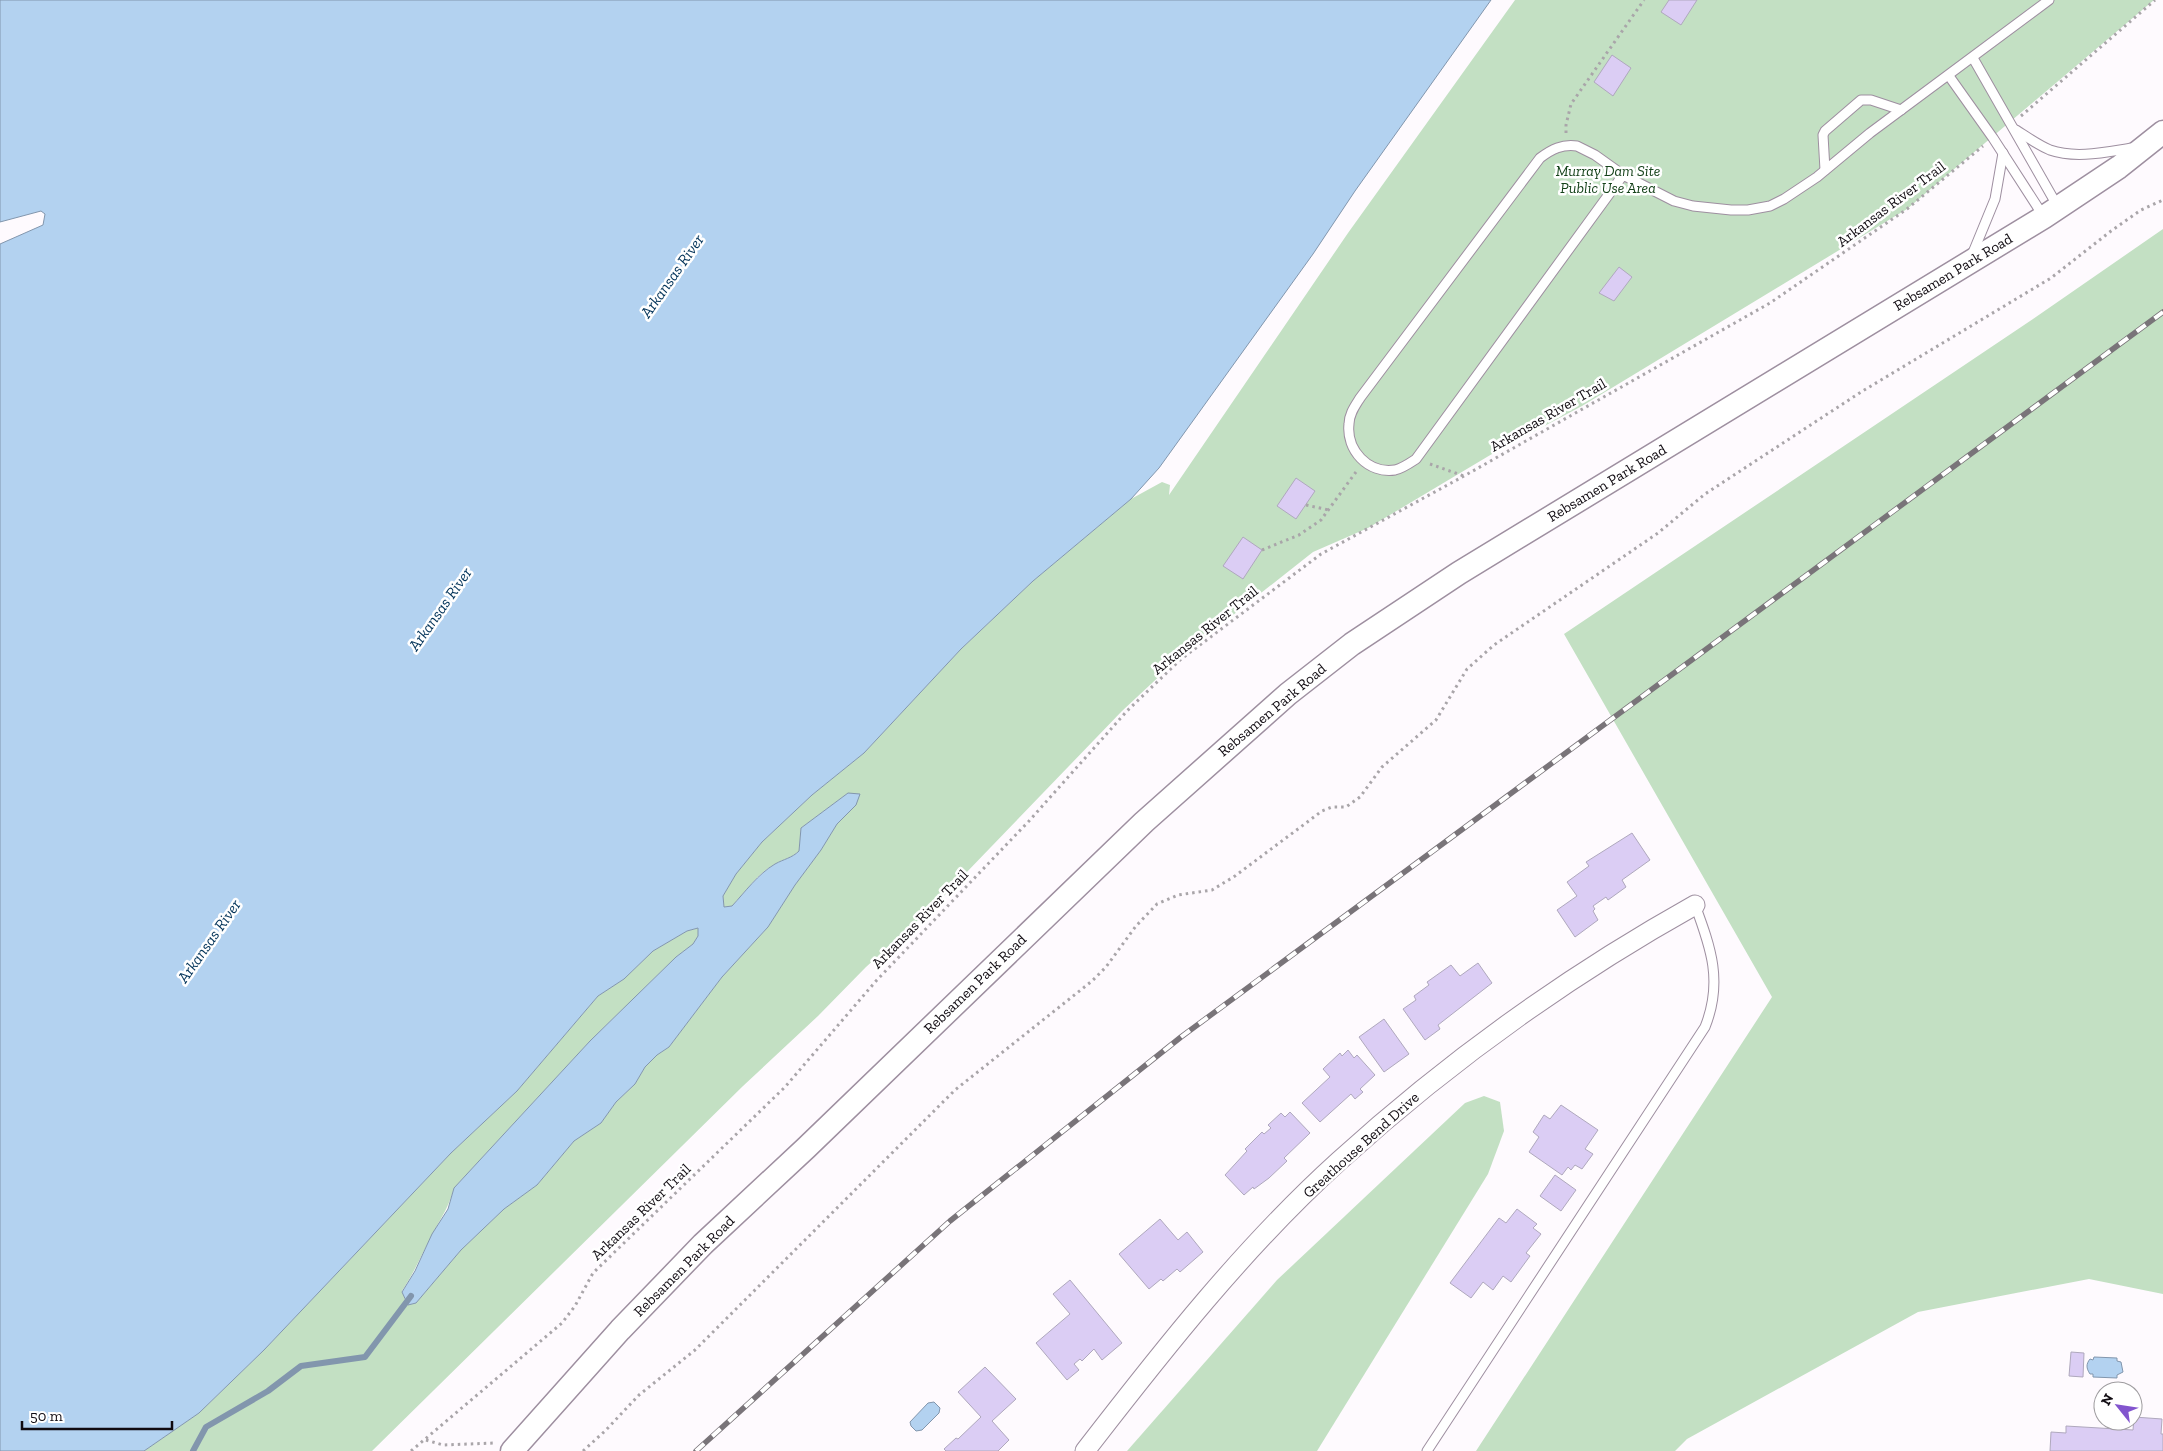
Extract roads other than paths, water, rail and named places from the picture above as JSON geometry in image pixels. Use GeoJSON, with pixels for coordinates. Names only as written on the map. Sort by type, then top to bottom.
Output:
{"type":"FeatureCollection","features":[{"type":"Feature","properties":{"kind":"street","name":"Rebsamen Park Road"},"geometry":{"type":"LineString","coordinates":[[512,1450],[620,1330],[703,1244],[806,1148],[1144,822],[1288,694],[1352,644],[1459,573],[2051,212],[2103,178],[2163,132]]}},
{"type":"Feature","properties":{"kind":"street","name":"Greathouse Bend Drive"},"geometry":{"type":"LineString","coordinates":[[1085,1451],[1141,1379],[1230,1274],[1282,1218],[1339,1162],[1474,1048],[1574,980],[1663,923],[1695,905]]}},
{"type":"Feature","properties":{"kind":"lane"},"geometry":{"type":"LineString","coordinates":[[1623,175],[1416,459],[1395,470],[1378,468],[1364,462],[1354,451],[1348,430],[1350,417],[1360,398],[1540,158],[1549,152],[1567,145],[1586,150],[1623,175],[1674,200],[1712,208],[1748,210],[1770,206],[1784,199],[1825,170],[1901,110],[2049,0]]}},
{"type":"Feature","properties":{"kind":"lane"},"geometry":{"type":"LineString","coordinates":[[1973,58],[2014,127],[2051,212]]}},
{"type":"Feature","properties":{"kind":"lane"},"geometry":{"type":"LineString","coordinates":[[1949,76],[2003,153],[2051,212]]}},
{"type":"Feature","properties":{"kind":"lane"},"geometry":{"type":"LineString","coordinates":[[1825,170],[1823,135],[1825,130],[1862,100],[1871,100],[1901,110]]}},
{"type":"Feature","properties":{"kind":"lane"},"geometry":{"type":"LineString","coordinates":[[2014,127],[2051,150],[2070,154],[2088,154],[2145,147]]}},
{"type":"Feature","properties":{"kind":"lane"},"geometry":{"type":"LineString","coordinates":[[1969,262],[1995,199],[2003,153]]}},
{"type":"Feature","properties":{"kind":"lane"},"geometry":{"type":"LineString","coordinates":[[1427,1451],[1705,1027],[1715,992],[1704,928],[1695,905]]}},
{"type":"Feature","properties":{"kind":"water","name":"Arkansas River"},"geometry":{"type":"Polygon","coordinates":[[[0,0],[1491,0],[1355,191],[1313,254],[1159,468],[1131,499],[1033,581],[961,649],[864,753],[812,795],[762,842],[736,874],[723,896],[724,907],[732,906],[769,868],[799,851],[801,828],[848,793],[860,794],[856,805],[837,824],[768,927],[722,977],[669,1047],[657,1055],[645,1067],[635,1084],[616,1102],[601,1123],[574,1141],[537,1185],[504,1209],[461,1250],[416,1303],[408,1305],[402,1292],[415,1271],[432,1234],[448,1209],[454,1188],[590,1041],[676,957],[693,944],[698,936],[698,928],[687,931],[653,951],[624,979],[598,996],[517,1091],[451,1153],[264,1350],[199,1413],[144,1451],[0,1451],[0,244],[43,225],[45,214],[41,211],[0,222],[0,0]]]}},
{"type":"Feature","properties":{"kind":"water"},"geometry":{"type":"Polygon","coordinates":[[[2094,1357],[2117,1358],[2117,1361],[2121,1362],[2123,1372],[2117,1375],[2117,1378],[2093,1377],[2087,1366],[2090,1359],[2093,1360],[2094,1357]]]}},
{"type":"Feature","properties":{"kind":"water"},"geometry":{"type":"Polygon","coordinates":[[[934,1402],[940,1408],[939,1413],[922,1430],[916,1431],[910,1422],[928,1403],[934,1402]]]}},
{"type":"Feature","properties":{"kind":"waterway"},"geometry":{"type":"LineString","coordinates":[[193,1451],[206,1427],[268,1391],[301,1366],[365,1357],[411,1296]]}},
{"type":"Feature","properties":{"kind":"railway"},"geometry":{"type":"LineString","coordinates":[[696,1451],[950,1221],[1181,1037],[2163,312]]}},
{"type":"Feature","properties":{"kind":"park label","name":"Murray Dam Site Public Use Area"},"geometry":{"type":"Point","coordinates":[1608,180]}}]}
